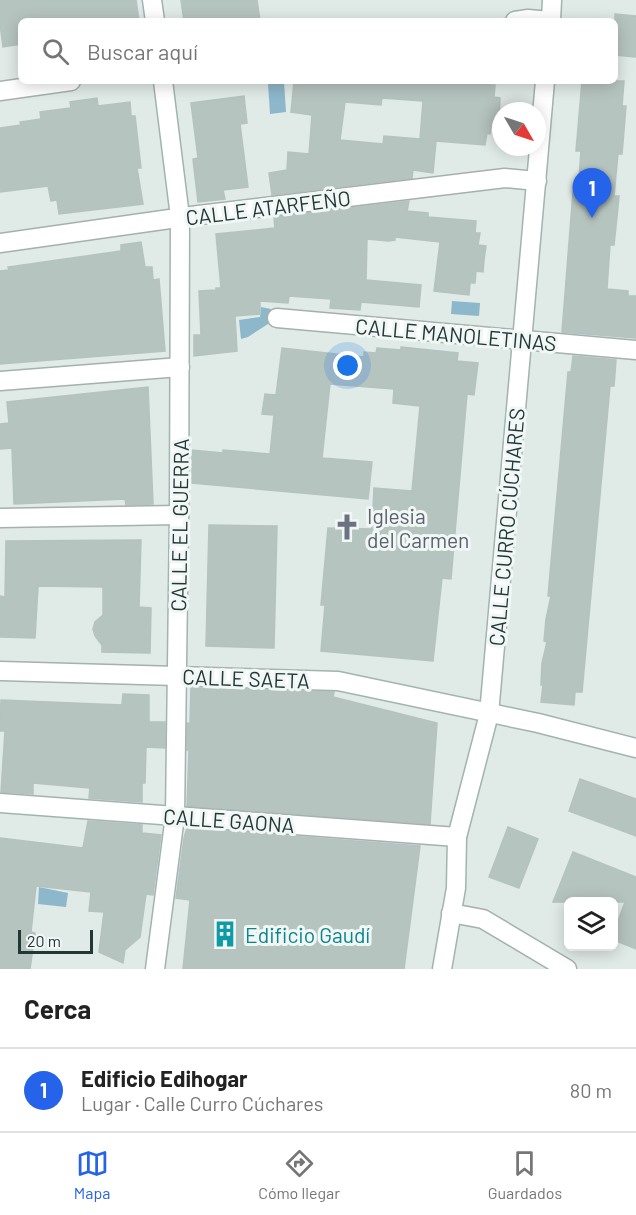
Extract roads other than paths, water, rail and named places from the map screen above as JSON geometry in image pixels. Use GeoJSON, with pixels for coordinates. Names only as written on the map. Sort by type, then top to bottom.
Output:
{"type":"FeatureCollection","features":[{"type":"Feature","properties":{"kind":"street"},"geometry":{"type":"LineString","coordinates":[[152,0],[155,18]]}},
{"type":"Feature","properties":{"kind":"street"},"geometry":{"type":"LineString","coordinates":[[550,18],[552,0]]}},
{"type":"Feature","properties":{"kind":"street"},"geometry":{"type":"LineString","coordinates":[[0,91],[50,84]]}},
{"type":"Feature","properties":{"kind":"street","name":"CALLE EL GUERRA"},"geometry":{"type":"LineString","coordinates":[[155,969],[175,816],[179,515],[180,217],[163,84]]}},
{"type":"Feature","properties":{"kind":"street","name":"CALLE CURRO CÚCHARES"},"geometry":{"type":"LineString","coordinates":[[442,969],[456,888],[457,837],[489,714],[545,84]]}},
{"type":"Feature","properties":{"kind":"street","name":"CALLE ATARFEÑO"},"geometry":{"type":"LineString","coordinates":[[0,243],[180,217],[505,178],[537,181]]}},
{"type":"Feature","properties":{"kind":"street","name":"CALLE MANOLETINAS"},"geometry":{"type":"LineString","coordinates":[[277,318],[636,350]]}},
{"type":"Feature","properties":{"kind":"street"},"geometry":{"type":"LineString","coordinates":[[0,381],[180,367]]}},
{"type":"Feature","properties":{"kind":"street"},"geometry":{"type":"LineString","coordinates":[[0,518],[179,515]]}},
{"type":"Feature","properties":{"kind":"street","name":"CALLE SAETA"},"geometry":{"type":"LineString","coordinates":[[0,671],[338,681],[538,723],[636,748]]}},
{"type":"Feature","properties":{"kind":"street","name":"CALLE GAONA"},"geometry":{"type":"LineString","coordinates":[[0,803],[457,837]]}},
{"type":"Feature","properties":{"kind":"street"},"geometry":{"type":"LineString","coordinates":[[451,913],[483,919],[567,969]]}},
{"type":"Feature","properties":{"kind":"water"},"geometry":{"type":"Polygon","coordinates":[[[268,84],[284,84],[286,112],[270,114],[268,84]]]}},
{"type":"Feature","properties":{"kind":"water"},"geometry":{"type":"Polygon","coordinates":[[[452,301],[480,303],[479,316],[451,314],[452,301]]]}},
{"type":"Feature","properties":{"kind":"water"},"geometry":{"type":"Polygon","coordinates":[[[261,307],[271,309],[268,324],[241,339],[239,320],[260,317],[261,307]]]}},
{"type":"Feature","properties":{"kind":"water"},"geometry":{"type":"Polygon","coordinates":[[[39,887],[68,893],[66,907],[38,904],[39,887]]]}},
{"type":"Feature","properties":{"kind":"place","name":"Edificio Edihogar"},"geometry":{"type":"Point","coordinates":[592,218]}},
{"type":"Feature","properties":{"kind":"place","name":"Iglesia del Carmen"},"geometry":{"type":"Point","coordinates":[347,527]}},
{"type":"Feature","properties":{"kind":"place","name":"Edificio Gaudí"},"geometry":{"type":"Point","coordinates":[225,934]}}]}
